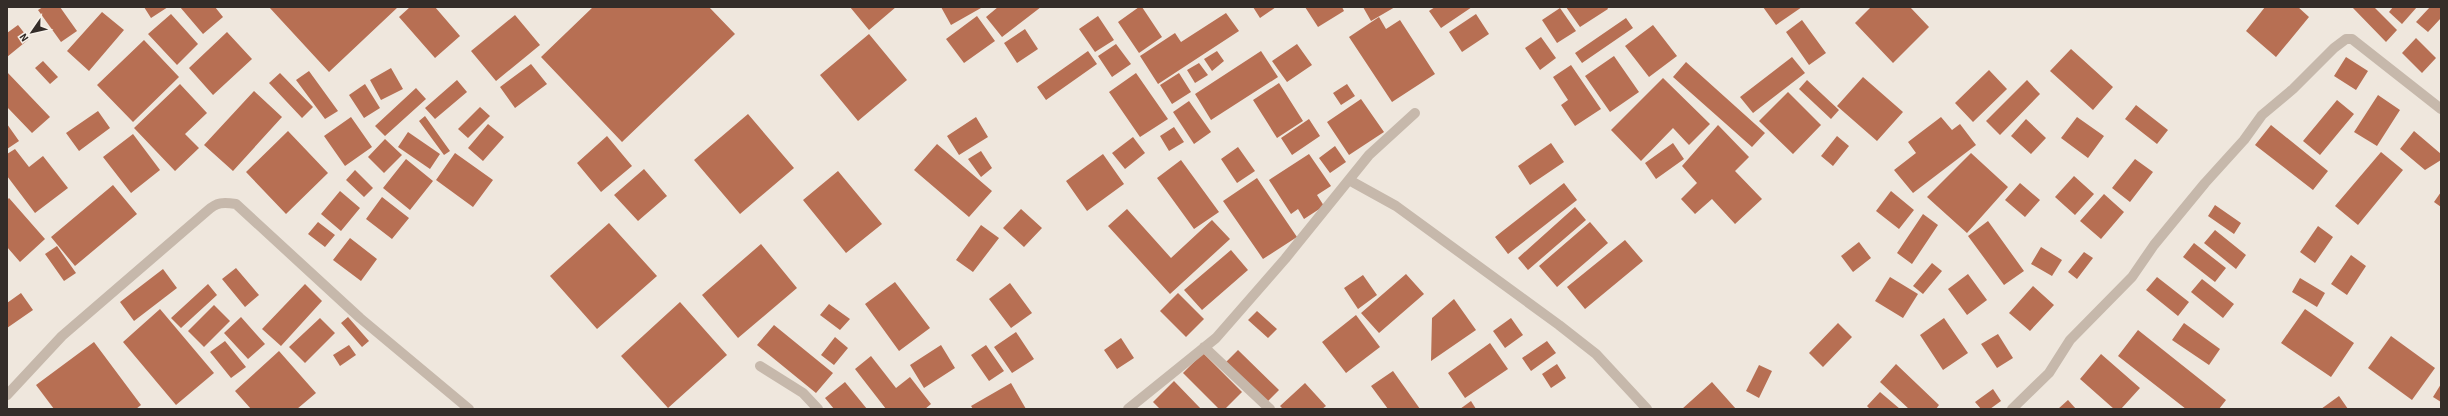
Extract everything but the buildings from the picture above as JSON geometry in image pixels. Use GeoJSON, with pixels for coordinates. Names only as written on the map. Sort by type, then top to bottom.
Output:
{"type":"FeatureCollection","features":[{"type":"Feature","properties":{"kind":"street"},"geometry":{"type":"LineString","coordinates":[[2012,409],[2049,373],[2070,340],[2132,277],[2154,245],[2205,183],[2244,140],[2262,116],[2293,89],[2334,48],[2346,39],[2352,40],[2441,109]]}},
{"type":"Feature","properties":{"kind":"street"},"geometry":{"type":"LineString","coordinates":[[1128,409],[1216,338],[1285,259],[1369,155],[1415,113]]}},
{"type":"Feature","properties":{"kind":"street"},"geometry":{"type":"LineString","coordinates":[[1349,180],[1396,206],[1559,325],[1596,354],[1647,409]]}},
{"type":"Feature","properties":{"kind":"street"},"geometry":{"type":"LineString","coordinates":[[7,395],[62,336],[216,203],[226,202],[236,204],[360,318],[469,409]]}},
{"type":"Feature","properties":{"kind":"street"},"geometry":{"type":"LineString","coordinates":[[1204,347],[1270,409]]}},
{"type":"Feature","properties":{"kind":"street"},"geometry":{"type":"LineString","coordinates":[[760,366],[803,393],[818,409]]}}]}
